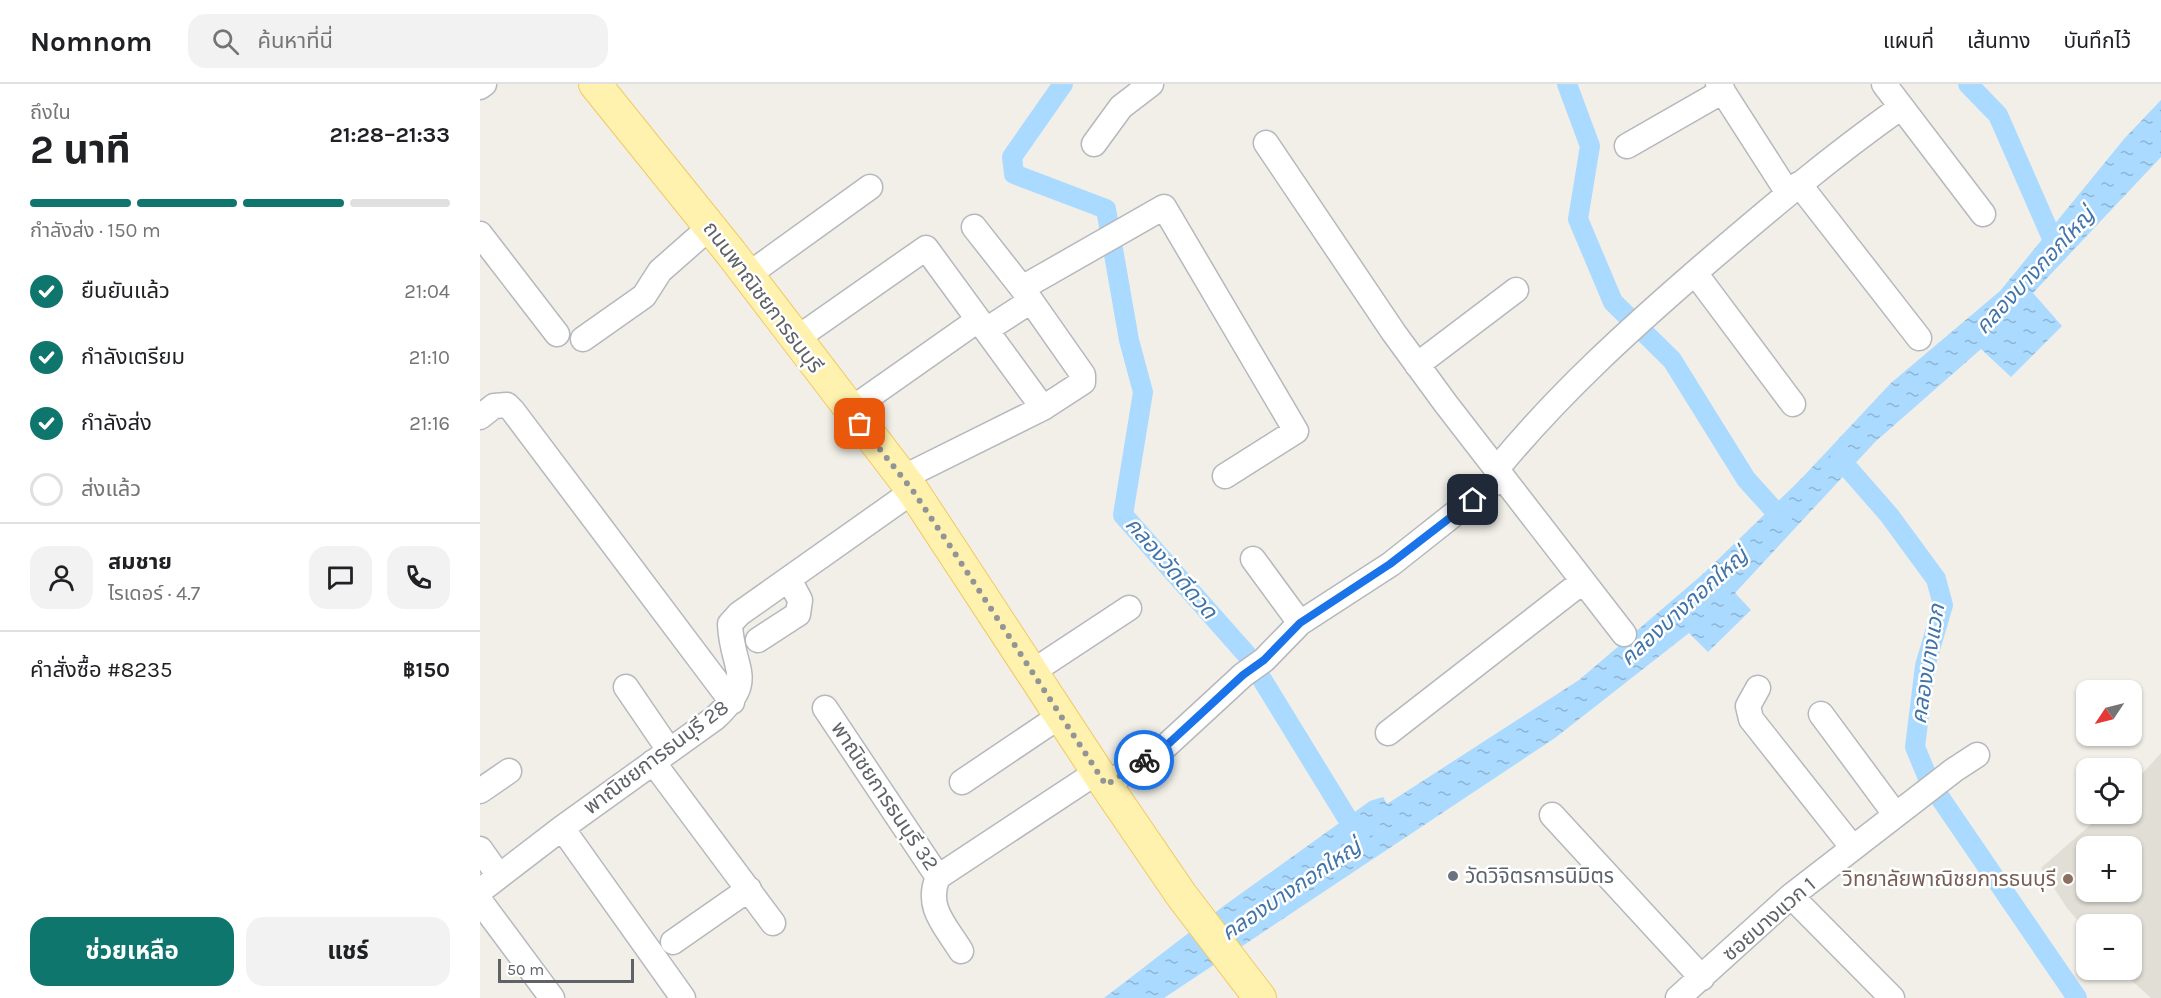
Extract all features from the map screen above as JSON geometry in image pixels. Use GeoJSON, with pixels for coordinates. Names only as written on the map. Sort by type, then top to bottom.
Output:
{"type":"FeatureCollection","features":[{"type":"Feature","properties":{"kind":"main road","name":"ถนนพาณิชยการธนบุรี"},"geometry":{"type":"LineString","coordinates":[[595,84],[748,275],[907,484],[1101,778],[1182,896],[1256,993]]}},
{"type":"Feature","properties":{"kind":"street"},"geometry":{"type":"LineString","coordinates":[[480,87],[484,84]]}},
{"type":"Feature","properties":{"kind":"street"},"geometry":{"type":"LineString","coordinates":[[1094,144],[1121,107],[1151,84]]}},
{"type":"Feature","properties":{"kind":"street"},"geometry":{"type":"LineString","coordinates":[[1884,84],[1900,108],[1983,214]]}},
{"type":"Feature","properties":{"kind":"street"},"geometry":{"type":"LineString","coordinates":[[1627,146],[1721,88],[1794,188],[1919,339]]}},
{"type":"Feature","properties":{"kind":"street","name":"พาณิชยการธนบุรี 32"},"geometry":{"type":"LineString","coordinates":[[825,708],[938,877],[1101,778],[1166,746],[1243,675],[1264,660],[1300,623],[1390,564],[1498,473],[1522,438],[1648,314],[1794,188],[1900,108]]}},
{"type":"Feature","properties":{"kind":"street"},"geometry":{"type":"LineString","coordinates":[[1266,144],[1417,365],[1624,634]]}},
{"type":"Feature","properties":{"kind":"street"},"geometry":{"type":"LineString","coordinates":[[748,275],[870,187]]}},
{"type":"Feature","properties":{"kind":"street"},"geometry":{"type":"LineString","coordinates":[[850,411],[1098,246],[1164,207],[1296,431],[1225,476]]}},
{"type":"Feature","properties":{"kind":"street"},"geometry":{"type":"LineString","coordinates":[[583,339],[645,296],[660,272],[710,227]]}},
{"type":"Feature","properties":{"kind":"street"},"geometry":{"type":"LineString","coordinates":[[974,227],[1026,294]]}},
{"type":"Feature","properties":{"kind":"street"},"geometry":{"type":"LineString","coordinates":[[480,234],[557,334]]}},
{"type":"Feature","properties":{"kind":"street"},"geometry":{"type":"LineString","coordinates":[[796,339],[926,248],[1043,408]]}},
{"type":"Feature","properties":{"kind":"street"},"geometry":{"type":"LineString","coordinates":[[1695,273],[1793,404]]}},
{"type":"Feature","properties":{"kind":"street"},"geometry":{"type":"LineString","coordinates":[[1417,365],[1516,290]]}},
{"type":"Feature","properties":{"kind":"street","name":"พาณิชยการธนบุรี 28"},"geometry":{"type":"LineString","coordinates":[[480,891],[562,828],[716,718],[732,702],[740,689],[740,673],[731,645],[730,624],[739,614],[789,579],[907,484],[1078,388],[1083,382],[1083,375],[1026,294]]}},
{"type":"Feature","properties":{"kind":"street"},"geometry":{"type":"LineString","coordinates":[[480,417],[502,404],[507,405],[513,411],[732,702]]}},
{"type":"Feature","properties":{"kind":"street"},"geometry":{"type":"LineString","coordinates":[[1253,560],[1300,623]]}},
{"type":"Feature","properties":{"kind":"street"},"geometry":{"type":"LineString","coordinates":[[758,640],[798,614],[800,600],[789,579]]}},
{"type":"Feature","properties":{"kind":"street"},"geometry":{"type":"LineString","coordinates":[[1388,734],[1582,582]]}},
{"type":"Feature","properties":{"kind":"street"},"geometry":{"type":"LineString","coordinates":[[1032,672],[1129,608]]}},
{"type":"Feature","properties":{"kind":"street"},"geometry":{"type":"LineString","coordinates":[[626,687],[661,756],[773,923]]}},
{"type":"Feature","properties":{"kind":"street"},"geometry":{"type":"LineString","coordinates":[[1758,688],[1748,706],[1751,719],[1853,848]]}},
{"type":"Feature","properties":{"kind":"street"},"geometry":{"type":"LineString","coordinates":[[1821,714],[1905,807]]}},
{"type":"Feature","properties":{"kind":"street"},"geometry":{"type":"LineString","coordinates":[[962,782],[1060,716]]}},
{"type":"Feature","properties":{"kind":"street","name":"ซอยบางแวก 1"},"geometry":{"type":"LineString","coordinates":[[1678,998],[1791,896],[1905,807],[1977,755]]}},
{"type":"Feature","properties":{"kind":"street"},"geometry":{"type":"LineString","coordinates":[[480,790],[508,771]]}},
{"type":"Feature","properties":{"kind":"street"},"geometry":{"type":"LineString","coordinates":[[1552,815],[1702,978]]}},
{"type":"Feature","properties":{"kind":"street"},"geometry":{"type":"LineString","coordinates":[[562,828],[683,998]]}},
{"type":"Feature","properties":{"kind":"street"},"geometry":{"type":"LineString","coordinates":[[480,849],[499,876]]}},
{"type":"Feature","properties":{"kind":"street"},"geometry":{"type":"LineString","coordinates":[[938,877],[932,893],[934,905],[961,951]]}},
{"type":"Feature","properties":{"kind":"street"},"geometry":{"type":"LineString","coordinates":[[673,942],[749,889]]}},
{"type":"Feature","properties":{"kind":"street"},"geometry":{"type":"LineString","coordinates":[[1791,896],[1892,998]]}},
{"type":"Feature","properties":{"kind":"street"},"geometry":{"type":"LineString","coordinates":[[480,901],[552,998]]}},
{"type":"Feature","properties":{"kind":"shaded area","name":"วิทยาลัยพาณิชยการธนบุรี"},"geometry":{"type":"Polygon","coordinates":[[[2161,753],[2161,998],[2151,998],[2131,980],[2142,980],[2142,914],[2076,914],[2076,918],[2041,868],[2076,837],[2076,902],[2142,902],[2142,836],[2078,836],[2091,824],[2142,824],[2142,774],[2161,753]]]}},
{"type":"Feature","properties":{"kind":"water","name":"คลองบางกอกใหญ่"},"geometry":{"type":"Polygon","coordinates":[[[2161,100],[2161,157],[2033,293],[2062,326],[2011,377],[1981,349],[1875,442],[1735,593],[1751,610],[1708,652],[1689,633],[1555,738],[1164,998],[1104,998],[1225,905],[1370,801],[1383,797],[1387,804],[1579,680],[1703,574],[1800,480],[1891,383],[2000,291],[2124,139],[2161,100]]]}},
{"type":"Feature","properties":{"kind":"waterway","name":"คลองวัดดีดวด"},"geometry":{"type":"LineString","coordinates":[[1063,84],[1012,157],[1014,174],[1106,209],[1129,340],[1143,392],[1123,515],[1247,655],[1360,839]]}},
{"type":"Feature","properties":{"kind":"waterway"},"geometry":{"type":"LineString","coordinates":[[1567,84],[1590,146],[1578,219],[1613,302],[1672,360],[1746,479],[1782,519]]}},
{"type":"Feature","properties":{"kind":"waterway","name":"คลองบางกอกใหญ่"},"geometry":{"type":"LineString","coordinates":[[1968,84],[1998,115],[2058,252]]}},
{"type":"Feature","properties":{"kind":"waterway","name":"คลองบางแวก"},"geometry":{"type":"LineString","coordinates":[[1840,459],[1889,515],[1936,579],[1943,605],[1925,666],[1915,747],[1930,783],[2077,998]]}},
{"type":"Feature","properties":{"kind":"way so far"},"geometry":{"type":"LineString","coordinates":[[860,424],[913,491],[1106,785],[1144,760]]}},
{"type":"Feature","properties":{"kind":"place","name":"วัดวิจิตรการนิมิตร"},"geometry":{"type":"Point","coordinates":[1453,876]}},
{"type":"Feature","properties":{"kind":"place","name":"วิทยาลัยพาณิชยการธนบุรี"},"geometry":{"type":"Point","coordinates":[2068,879]}},
{"type":"Feature","properties":{"kind":"route"},"geometry":{"type":"LineString","coordinates":[[1144,760],[1166,746],[1243,675],[1264,660],[1300,623],[1390,564],[1473,500]]}}]}
